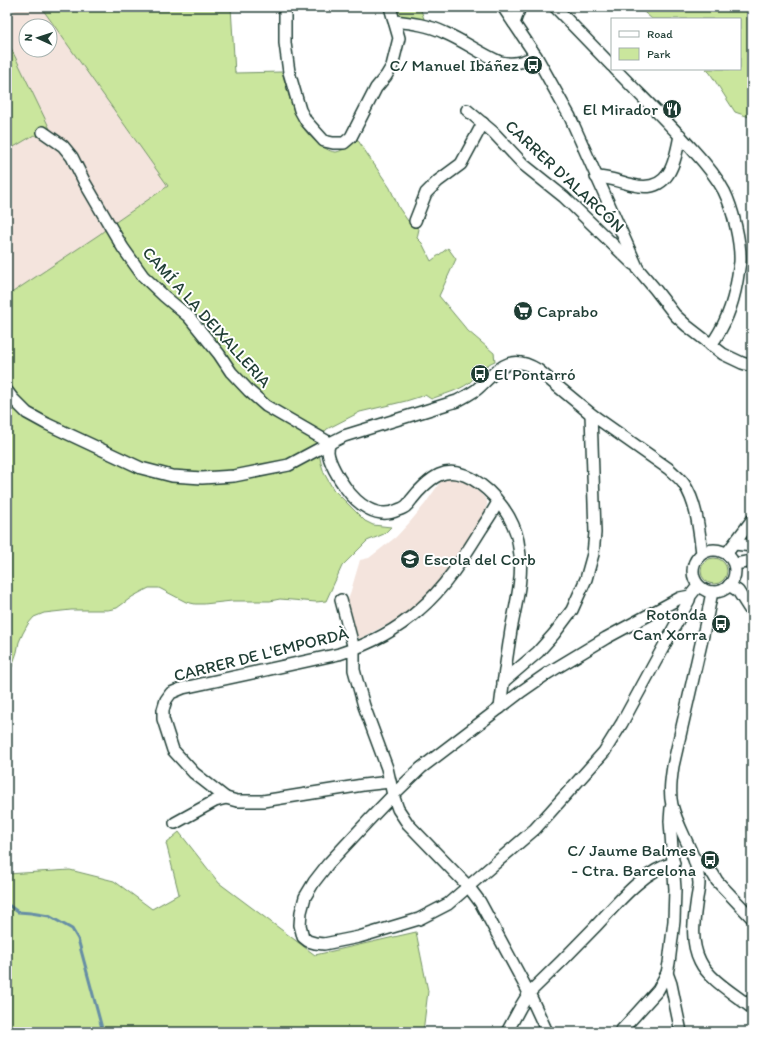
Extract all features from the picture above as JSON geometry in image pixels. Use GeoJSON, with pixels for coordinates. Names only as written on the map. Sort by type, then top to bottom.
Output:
{"type":"FeatureCollection","features":[{"type":"Feature","properties":{"kind":"street"},"geometry":{"type":"LineString","coordinates":[[284,7],[285,43],[289,72],[300,110],[306,121],[324,141],[333,143],[344,143],[352,137],[376,88],[392,66],[398,38],[390,7]]}},
{"type":"Feature","properties":{"kind":"street"},"geometry":{"type":"LineString","coordinates":[[503,7],[536,56],[570,117],[638,269],[675,314],[687,326],[723,354],[734,360],[752,366]]}},
{"type":"Feature","properties":{"kind":"street"},"geometry":{"type":"LineString","coordinates":[[514,23],[520,7]]}},
{"type":"Feature","properties":{"kind":"street"},"geometry":{"type":"LineString","coordinates":[[555,7],[611,65]]}},
{"type":"Feature","properties":{"kind":"street"},"geometry":{"type":"LineString","coordinates":[[394,21],[428,26],[446,33],[500,62],[524,62],[536,56]]}},
{"type":"Feature","properties":{"kind":"street"},"geometry":{"type":"LineString","coordinates":[[616,70],[680,135],[708,167],[717,178],[730,204],[740,261],[735,291],[729,310],[722,327],[711,345]]}},
{"type":"Feature","properties":{"kind":"street","name":"CARRER D'ALARCÓN"},"geometry":{"type":"LineString","coordinates":[[467,110],[493,132],[524,165],[564,197],[638,269]]}},
{"type":"Feature","properties":{"kind":"street"},"geometry":{"type":"LineString","coordinates":[[416,221],[426,193],[438,181],[460,164],[483,123]]}},
{"type":"Feature","properties":{"kind":"street","name":"CAMÍ A LA DEIXALLERIA"},"geometry":{"type":"LineString","coordinates":[[43,132],[63,146],[72,157],[85,183],[123,248],[143,276],[189,317],[232,372],[249,391],[266,406],[330,443]]}},
{"type":"Feature","properties":{"kind":"street"},"geometry":{"type":"LineString","coordinates":[[596,177],[609,178],[634,185],[654,186],[664,180],[672,168],[680,135]]}},
{"type":"Feature","properties":{"kind":"street"},"geometry":{"type":"LineString","coordinates":[[7,391],[13,400],[27,413],[47,424],[141,468],[172,476],[202,478],[234,476],[289,465],[344,436],[457,401],[477,389],[499,368],[505,365],[531,365],[591,414],[669,469],[680,479],[685,485],[694,507],[699,528],[702,553]]}},
{"type":"Feature","properties":{"kind":"street"},"geometry":{"type":"LineString","coordinates":[[503,682],[538,652],[554,634],[572,610],[586,579],[593,554],[595,533],[591,414]]}},
{"type":"Feature","properties":{"kind":"street"},"geometry":{"type":"LineString","coordinates":[[330,443],[328,451],[345,488],[364,508],[380,513],[394,512],[406,506],[412,498],[432,480],[439,475],[450,472],[460,473],[476,481],[492,495],[509,517],[514,528],[520,550],[520,564],[517,597],[500,708]]}},
{"type":"Feature","properties":{"kind":"street","name":"CARRER DE L'EMPORDÀ"},"geometry":{"type":"LineString","coordinates":[[226,798],[194,773],[173,750],[163,719],[163,710],[166,700],[171,693],[183,688],[339,654],[354,649],[394,628],[418,611],[432,598],[469,550],[498,502]]}},
{"type":"Feature","properties":{"kind":"street"},"geometry":{"type":"LineString","coordinates":[[727,553],[752,520]]}},
{"type":"Feature","properties":{"kind":"street"},"geometry":{"type":"LineString","coordinates":[[735,544],[752,546]]}},
{"type":"Feature","properties":{"kind":"street"},"geometry":{"type":"LineString","coordinates":[[708,550],[727,553],[735,564],[735,576],[733,581],[724,589],[712,592],[704,590],[698,586],[695,582],[693,569],[698,556],[708,550]]}},
{"type":"Feature","properties":{"kind":"street"},"geometry":{"type":"LineString","coordinates":[[735,564],[752,561]]}},
{"type":"Feature","properties":{"kind":"street"},"geometry":{"type":"LineString","coordinates":[[729,585],[738,591],[752,613]]}},
{"type":"Feature","properties":{"kind":"street"},"geometry":{"type":"LineString","coordinates":[[685,600],[606,638],[548,673],[421,768],[393,794],[328,864],[314,882],[305,897],[301,912],[300,925],[304,937],[308,941],[324,944],[359,938],[420,919],[448,904],[535,829],[604,752],[622,723],[685,600],[698,586]]}},
{"type":"Feature","properties":{"kind":"street"},"geometry":{"type":"LineString","coordinates":[[712,592],[673,766],[670,794],[676,818],[694,858],[698,873],[699,885],[693,935],[699,960],[705,970],[717,982],[752,1008]]}},
{"type":"Feature","properties":{"kind":"street"},"geometry":{"type":"LineString","coordinates":[[341,600],[354,649],[354,670],[364,706],[387,768],[398,809],[408,824],[468,886],[480,902],[529,993],[547,1032]]}},
{"type":"Feature","properties":{"kind":"street"},"geometry":{"type":"LineString","coordinates":[[175,823],[215,801],[226,798],[243,801],[263,801],[390,782]]}},
{"type":"Feature","properties":{"kind":"street"},"geometry":{"type":"LineString","coordinates":[[620,1032],[658,990],[667,973],[674,921],[675,890],[670,821],[672,804]]}},
{"type":"Feature","properties":{"kind":"street"},"geometry":{"type":"LineString","coordinates":[[694,858],[712,874],[752,918]]}},
{"type":"Feature","properties":{"kind":"street"},"geometry":{"type":"LineString","coordinates":[[508,1032],[529,993],[623,897],[652,872],[674,863]]}},
{"type":"Feature","properties":{"kind":"street"},"geometry":{"type":"LineString","coordinates":[[699,885],[706,881],[717,881]]}},
{"type":"Feature","properties":{"kind":"street"},"geometry":{"type":"LineString","coordinates":[[667,973],[671,984],[681,1032]]}},
{"type":"Feature","properties":{"kind":"shaded area"},"geometry":{"type":"Polygon","coordinates":[[[22,7],[41,7],[49,18],[18,18],[18,58],[58,58],[58,31],[168,186],[100,234],[7,296],[7,151],[34,135],[50,129],[7,40],[7,14],[22,7]]]}},
{"type":"Feature","properties":{"kind":"shaded area","name":"Escola del Corb"},"geometry":{"type":"Polygon","coordinates":[[[452,478],[473,487],[487,501],[482,518],[452,564],[425,598],[396,620],[361,638],[357,638],[355,636],[347,604],[360,560],[369,558],[396,537],[425,504],[441,481],[452,478]]]}},
{"type":"Feature","properties":{"kind":"green space"},"geometry":{"type":"Polygon","coordinates":[[[41,7],[231,7],[235,73],[282,72],[291,103],[300,123],[313,139],[330,151],[336,152],[344,149],[357,139],[390,188],[399,208],[408,221],[419,229],[417,238],[422,243],[431,261],[448,248],[456,259],[439,296],[468,331],[494,353],[495,361],[484,368],[465,386],[456,390],[431,399],[425,395],[360,412],[327,429],[321,436],[319,453],[321,463],[324,473],[333,489],[365,521],[373,525],[391,527],[384,534],[367,541],[342,566],[326,601],[316,602],[280,599],[270,601],[232,601],[195,604],[186,602],[159,588],[149,588],[132,597],[117,608],[108,610],[71,610],[44,613],[34,617],[23,633],[7,681],[7,296],[100,234],[168,186],[58,31],[58,18],[49,18],[41,7]]]}},
{"type":"Feature","properties":{"kind":"green space"},"geometry":{"type":"Polygon","coordinates":[[[394,7],[420,7],[425,22],[397,17],[394,7]]]}},
{"type":"Feature","properties":{"kind":"green space"},"geometry":{"type":"Polygon","coordinates":[[[638,7],[752,7],[752,118],[735,112],[707,70],[741,70],[741,18],[651,18],[638,7]]]}},
{"type":"Feature","properties":{"kind":"green space"},"geometry":{"type":"Polygon","coordinates":[[[7,40],[50,129],[46,140],[34,135],[7,151],[7,40]]]}},
{"type":"Feature","properties":{"kind":"green space"},"geometry":{"type":"Polygon","coordinates":[[[714,558],[723,562],[727,571],[723,580],[714,584],[705,580],[701,571],[705,562],[714,558]]]}},
{"type":"Feature","properties":{"kind":"green space"},"geometry":{"type":"Polygon","coordinates":[[[179,832],[219,883],[315,955],[416,932],[428,991],[423,1032],[7,1032],[7,874],[70,870],[114,881],[152,909],[179,894],[166,843],[179,832]]]}},
{"type":"Feature","properties":{"kind":"waterway"},"geometry":{"type":"LineString","coordinates":[[7,904],[18,912],[49,916],[72,929],[78,939],[103,1032]]}},
{"type":"Feature","properties":{"kind":"place","name":"C/ Manuel Ibáñez"},"geometry":{"type":"Point","coordinates":[533,65]}},
{"type":"Feature","properties":{"kind":"place","name":"El Mirador"},"geometry":{"type":"Point","coordinates":[672,109]}},
{"type":"Feature","properties":{"kind":"place","name":"Caprabo"},"geometry":{"type":"Point","coordinates":[523,311]}},
{"type":"Feature","properties":{"kind":"place","name":"El Pontarró"},"geometry":{"type":"Point","coordinates":[480,374]}},
{"type":"Feature","properties":{"kind":"place","name":"Escola del Corb"},"geometry":{"type":"Point","coordinates":[410,559]}},
{"type":"Feature","properties":{"kind":"place","name":"Rotonda Can Xorra"},"geometry":{"type":"Point","coordinates":[721,624]}},
{"type":"Feature","properties":{"kind":"place","name":"C/ Jaume Balmes - Ctra. Barcelona"},"geometry":{"type":"Point","coordinates":[710,860]}}]}
